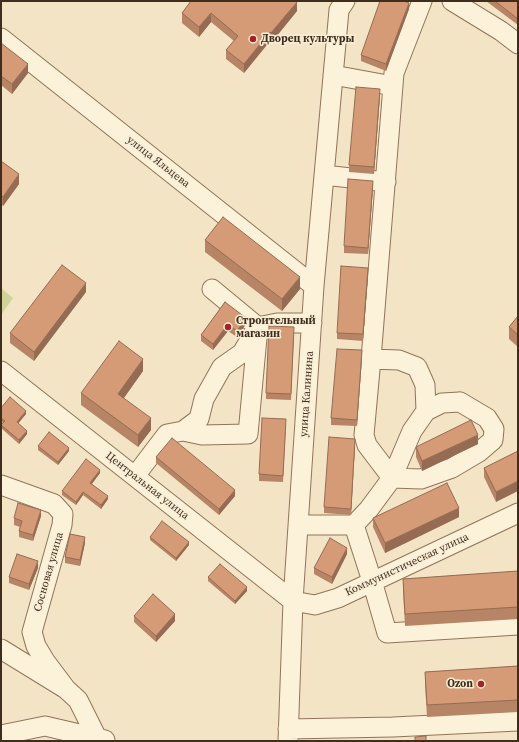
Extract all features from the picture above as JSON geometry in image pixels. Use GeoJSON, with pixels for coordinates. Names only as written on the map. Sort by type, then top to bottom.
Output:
{"type":"FeatureCollection","features":[{"type":"Feature","properties":{"kind":"street"},"geometry":{"type":"LineString","coordinates":[[452,1],[501,31],[518,44]]}},
{"type":"Feature","properties":{"kind":"street"},"geometry":{"type":"LineString","coordinates":[[392,478],[368,446],[364,435],[394,73],[417,3]]}},
{"type":"Feature","properties":{"kind":"street","name":"улица Калинина"},"geometry":{"type":"LineString","coordinates":[[288,735],[298,525],[314,286],[333,75],[337,4]]}},
{"type":"Feature","properties":{"kind":"street","name":"улица Яльцева"},"geometry":{"type":"LineString","coordinates":[[1,38],[314,286]]}},
{"type":"Feature","properties":{"kind":"street"},"geometry":{"type":"LineString","coordinates":[[333,75],[393,86]]}},
{"type":"Feature","properties":{"kind":"street"},"geometry":{"type":"LineString","coordinates":[[324,175],[386,182]]}},
{"type":"Feature","properties":{"kind":"street"},"geometry":{"type":"LineString","coordinates":[[212,289],[258,327]]}},
{"type":"Feature","properties":{"kind":"street"},"geometry":{"type":"LineString","coordinates":[[183,431],[199,419],[204,399],[222,367],[242,353],[258,327],[277,323],[312,323]]}},
{"type":"Feature","properties":{"kind":"street"},"geometry":{"type":"LineString","coordinates":[[135,476],[167,434],[183,431],[202,435],[248,434],[258,327]]}},
{"type":"Feature","properties":{"kind":"street"},"geometry":{"type":"LineString","coordinates":[[371,359],[399,360],[417,368],[425,385],[426,411]]}},
{"type":"Feature","properties":{"kind":"street","name":"Центральная улица"},"geometry":{"type":"LineString","coordinates":[[1,371],[294,601]]}},
{"type":"Feature","properties":{"kind":"street"},"geometry":{"type":"LineString","coordinates":[[298,525],[354,525],[369,509],[392,478],[412,431],[426,411],[442,403],[460,402],[487,418],[494,429],[493,440],[479,452],[452,468],[421,479],[392,478]]}},
{"type":"Feature","properties":{"kind":"street","name":"Сосновая улица"},"geometry":{"type":"LineString","coordinates":[[1,485],[54,504],[63,514],[62,526],[32,632],[36,646],[45,661],[66,689]]}},
{"type":"Feature","properties":{"kind":"street","name":"Коммунистическая улица"},"geometry":{"type":"LineString","coordinates":[[294,601],[315,605],[338,598],[518,513]]}},
{"type":"Feature","properties":{"kind":"street"},"geometry":{"type":"LineString","coordinates":[[354,525],[387,633],[518,626]]}},
{"type":"Feature","properties":{"kind":"street"},"geometry":{"type":"LineString","coordinates":[[1,649],[66,689],[78,700],[103,739]]}},
{"type":"Feature","properties":{"kind":"street"},"geometry":{"type":"LineString","coordinates":[[288,735],[518,720]]}},
{"type":"Feature","properties":{"kind":"street"},"geometry":{"type":"LineString","coordinates":[[1,735],[46,726],[103,739]]}},
{"type":"Feature","properties":{"kind":"green space"},"geometry":{"type":"Polygon","coordinates":[[[1,288],[13,298],[1,315],[1,288]]]}},
{"type":"Feature","properties":{"kind":"building","name":"Дворец культуры"},"geometry":{"type":"Polygon","coordinates":[[[191,1],[297,2],[244,64],[226,50],[238,36],[211,13],[199,27],[182,13],[191,1]]]}},
{"type":"Feature","properties":{"kind":"building"},"geometry":{"type":"Polygon","coordinates":[[[380,1],[404,1],[409,3],[386,64],[361,55],[380,1]]]}},
{"type":"Feature","properties":{"kind":"building"},"geometry":{"type":"Polygon","coordinates":[[[495,1],[518,1],[518,19],[495,1]]]}},
{"type":"Feature","properties":{"kind":"building"},"geometry":{"type":"Polygon","coordinates":[[[1,43],[28,64],[12,84],[1,76],[1,43]]]}},
{"type":"Feature","properties":{"kind":"building"},"geometry":{"type":"Polygon","coordinates":[[[356,87],[380,89],[374,167],[349,165],[356,87]]]}},
{"type":"Feature","properties":{"kind":"building"},"geometry":{"type":"Polygon","coordinates":[[[1,161],[19,174],[3,197],[1,195],[1,161]]]}},
{"type":"Feature","properties":{"kind":"building"},"geometry":{"type":"Polygon","coordinates":[[[348,179],[373,181],[368,248],[344,246],[348,179]]]}},
{"type":"Feature","properties":{"kind":"building"},"geometry":{"type":"Polygon","coordinates":[[[223,217],[300,277],[282,299],[205,240],[223,217]]]}},
{"type":"Feature","properties":{"kind":"building"},"geometry":{"type":"Polygon","coordinates":[[[62,265],[86,283],[34,352],[10,333],[62,265]]]}},
{"type":"Feature","properties":{"kind":"building"},"geometry":{"type":"Polygon","coordinates":[[[341,266],[368,268],[363,334],[337,333],[341,266]]]}},
{"type":"Feature","properties":{"kind":"building","name":"Строительный магазин"},"geometry":{"type":"Polygon","coordinates":[[[225,302],[246,318],[237,331],[228,324],[213,344],[201,335],[225,302]]]}},
{"type":"Feature","properties":{"kind":"building"},"geometry":{"type":"Polygon","coordinates":[[[518,316],[518,335],[509,327],[518,316]]]}},
{"type":"Feature","properties":{"kind":"building"},"geometry":{"type":"Polygon","coordinates":[[[269,326],[294,327],[291,394],[266,393],[269,326]]]}},
{"type":"Feature","properties":{"kind":"building"},"geometry":{"type":"Polygon","coordinates":[[[119,341],[143,359],[118,394],[151,418],[138,435],[81,393],[119,341]]]}},
{"type":"Feature","properties":{"kind":"building"},"geometry":{"type":"Polygon","coordinates":[[[337,349],[362,350],[357,420],[331,418],[337,349]]]}},
{"type":"Feature","properties":{"kind":"building"},"geometry":{"type":"Polygon","coordinates":[[[10,397],[26,411],[17,422],[27,431],[19,440],[1,425],[5,421],[1,418],[1,408],[10,397]]]}},
{"type":"Feature","properties":{"kind":"building"},"geometry":{"type":"Polygon","coordinates":[[[262,418],[286,419],[283,476],[259,474],[262,418]]]}},
{"type":"Feature","properties":{"kind":"building"},"geometry":{"type":"Polygon","coordinates":[[[471,420],[478,435],[422,461],[416,447],[471,420]]]}},
{"type":"Feature","properties":{"kind":"building"},"geometry":{"type":"Polygon","coordinates":[[[49,432],[69,448],[58,462],[38,446],[49,432]]]}},
{"type":"Feature","properties":{"kind":"building"},"geometry":{"type":"Polygon","coordinates":[[[329,437],[355,439],[351,509],[324,507],[329,437]]]}},
{"type":"Feature","properties":{"kind":"building"},"geometry":{"type":"Polygon","coordinates":[[[172,438],[235,490],[219,509],[156,457],[172,438]]]}},
{"type":"Feature","properties":{"kind":"building"},"geometry":{"type":"Polygon","coordinates":[[[518,451],[518,481],[496,492],[484,468],[518,451]]]}},
{"type":"Feature","properties":{"kind":"building"},"geometry":{"type":"Polygon","coordinates":[[[86,459],[100,470],[90,483],[108,496],[101,505],[83,492],[76,502],[62,491],[86,459]]]}},
{"type":"Feature","properties":{"kind":"building"},"geometry":{"type":"Polygon","coordinates":[[[447,483],[459,508],[385,543],[373,518],[447,483]]]}},
{"type":"Feature","properties":{"kind":"building"},"geometry":{"type":"Polygon","coordinates":[[[18,503],[41,510],[33,535],[19,531],[22,521],[14,518],[18,503]]]}},
{"type":"Feature","properties":{"kind":"building"},"geometry":{"type":"Polygon","coordinates":[[[162,521],[189,542],[176,558],[150,537],[162,521]]]}},
{"type":"Feature","properties":{"kind":"building"},"geometry":{"type":"Polygon","coordinates":[[[70,534],[85,537],[80,560],[65,557],[70,534]]]}},
{"type":"Feature","properties":{"kind":"building"},"geometry":{"type":"Polygon","coordinates":[[[330,538],[347,548],[332,577],[314,568],[330,538]]]}},
{"type":"Feature","properties":{"kind":"building"},"geometry":{"type":"Polygon","coordinates":[[[17,554],[38,561],[29,584],[9,577],[17,554]]]}},
{"type":"Feature","properties":{"kind":"building"},"geometry":{"type":"Polygon","coordinates":[[[220,564],[247,587],[235,601],[208,577],[220,564]]]}},
{"type":"Feature","properties":{"kind":"building"},"geometry":{"type":"Polygon","coordinates":[[[518,571],[518,607],[405,614],[403,579],[518,571]]]}},
{"type":"Feature","properties":{"kind":"building"},"geometry":{"type":"Polygon","coordinates":[[[153,594],[175,614],[156,636],[134,616],[153,594]]]}},
{"type":"Feature","properties":{"kind":"building"},"geometry":{"type":"Polygon","coordinates":[[[518,666],[518,700],[427,705],[425,672],[518,666]]]}},
{"type":"Feature","properties":{"kind":"building"},"geometry":{"type":"Polygon","coordinates":[[[426,736],[426,741],[415,741],[415,737],[426,736]]]}},
{"type":"Feature","properties":{"kind":"place","name":"Дворец культуры"},"geometry":{"type":"Point","coordinates":[253,39]}},
{"type":"Feature","properties":{"kind":"place","name":"Строительный магазин"},"geometry":{"type":"Point","coordinates":[228,327]}},
{"type":"Feature","properties":{"kind":"place","name":"Ozon"},"geometry":{"type":"Point","coordinates":[481,684]}}]}
